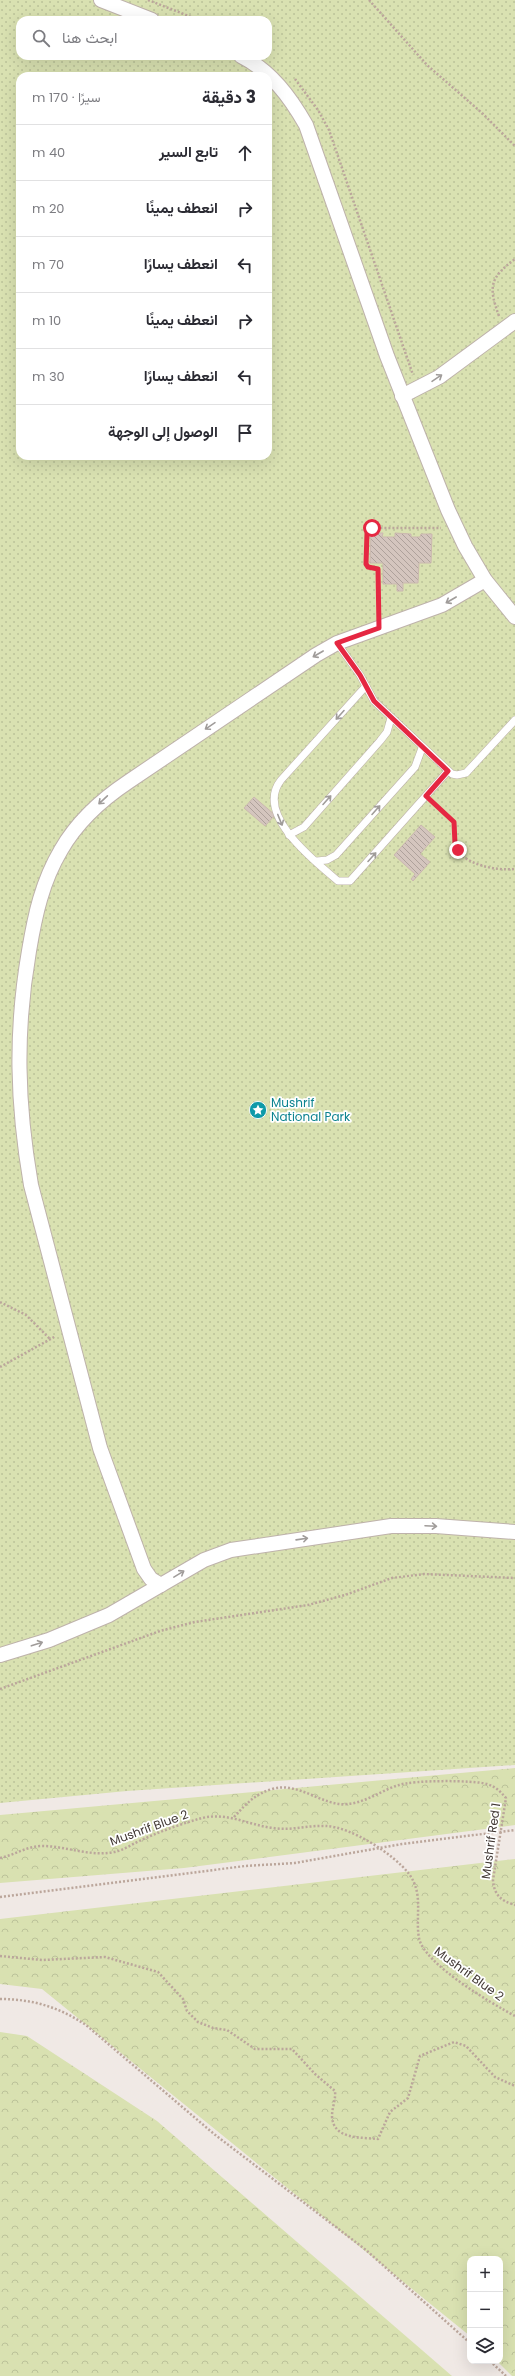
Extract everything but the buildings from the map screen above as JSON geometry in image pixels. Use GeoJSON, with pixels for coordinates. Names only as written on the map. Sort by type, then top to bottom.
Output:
{"type":"FeatureCollection","features":[{"type":"Feature","properties":{"kind":"street"},"geometry":{"type":"LineString","coordinates":[[101,0],[142,16]]}},
{"type":"Feature","properties":{"kind":"street"},"geometry":{"type":"LineString","coordinates":[[247,60],[265,72]]}},
{"type":"Feature","properties":{"kind":"street"},"geometry":{"type":"LineString","coordinates":[[272,78],[292,101],[306,125],[402,396],[456,528],[485,580],[515,617]]}},
{"type":"Feature","properties":{"kind":"street"},"geometry":{"type":"LineString","coordinates":[[402,396],[435,379],[515,321]]}},
{"type":"Feature","properties":{"kind":"street"},"geometry":{"type":"LineString","coordinates":[[161,1585],[147,1574],[108,1474],[31,1185],[19,1103],[20,1020],[26,972],[41,893],[50,871],[65,845],[91,812],[108,796],[292,670],[337,643],[442,605],[485,580]]}},
{"type":"Feature","properties":{"kind":"street"},"geometry":{"type":"LineString","coordinates":[[0,1655],[49,1640],[109,1615],[204,1560],[245,1547],[391,1526],[436,1526],[515,1532]]}},
{"type":"Feature","properties":{"kind":"lane"},"geometry":{"type":"LineString","coordinates":[[337,643],[353,663],[374,701],[422,748],[448,771],[457,775],[466,773],[515,720]]}},
{"type":"Feature","properties":{"kind":"lane"},"geometry":{"type":"LineString","coordinates":[[366,686],[277,785],[274,802],[279,818],[289,835],[338,881],[350,881],[448,771]]}},
{"type":"Feature","properties":{"kind":"lane"},"geometry":{"type":"LineString","coordinates":[[289,835],[304,827],[387,732],[391,718]]}},
{"type":"Feature","properties":{"kind":"lane"},"geometry":{"type":"LineString","coordinates":[[317,861],[327,860],[336,854],[415,767],[422,748]]}},
{"type":"Feature","properties":{"kind":"path"},"geometry":{"type":"LineString","coordinates":[[148,0],[189,16]]}},
{"type":"Feature","properties":{"kind":"path"},"geometry":{"type":"LineString","coordinates":[[369,0],[427,65],[482,113],[515,146]]}},
{"type":"Feature","properties":{"kind":"path"},"geometry":{"type":"LineString","coordinates":[[503,329],[493,300],[492,285],[499,271],[515,259]]}},
{"type":"Feature","properties":{"kind":"path"},"geometry":{"type":"LineString","coordinates":[[379,628],[378,569],[367,565],[368,531],[374,528],[456,528]]}},
{"type":"Feature","properties":{"kind":"path"},"geometry":{"type":"LineString","coordinates":[[426,796],[454,822],[455,844],[463,855],[490,867],[515,869]]}},
{"type":"Feature","properties":{"kind":"path"},"geometry":{"type":"LineString","coordinates":[[0,1302],[26,1316],[50,1339]]}},
{"type":"Feature","properties":{"kind":"path"},"geometry":{"type":"LineString","coordinates":[[0,1367],[69,1329]]}},
{"type":"Feature","properties":{"kind":"path"},"geometry":{"type":"LineString","coordinates":[[0,1689],[166,1629],[195,1622],[308,1605],[345,1595],[392,1578],[424,1574],[515,1578]]}},
{"type":"Feature","properties":{"kind":"path","name":"Mushrif Red 1"},"geometry":{"type":"LineString","coordinates":[[234,1817],[252,1797],[274,1788],[293,1788],[338,1805],[350,1804],[370,1798],[400,1784],[446,1782],[485,1783],[498,1788],[506,1798],[493,1880],[494,1890],[504,1902],[515,1905]]}},
{"type":"Feature","properties":{"kind":"path","name":"Mushrif Blue 2"},"geometry":{"type":"LineString","coordinates":[[0,1858],[41,1846],[98,1853],[115,1852],[146,1837],[202,1818],[234,1817],[274,1828],[300,1829],[315,1826],[342,1829],[355,1834],[403,1866],[416,1886],[419,1898],[419,1938],[426,1954],[488,2001],[515,2016]]}},
{"type":"Feature","properties":{"kind":"path"},"geometry":{"type":"LineString","coordinates":[[0,1897],[245,1866],[303,1862],[379,1850],[402,1844],[515,1830]]}},
{"type":"Feature","properties":{"kind":"path"},"geometry":{"type":"LineString","coordinates":[[0,1956],[42,1960],[105,1957],[158,1972],[183,1999],[187,2011],[198,2022],[213,2028],[227,2030],[255,2049],[292,2049],[315,2074],[335,2091],[332,2116],[336,2128],[346,2136],[378,2139],[390,2112],[408,2098],[420,2056],[454,2042],[466,2046],[494,2077],[515,2086]]}},
{"type":"Feature","properties":{"kind":"path"},"geometry":{"type":"LineString","coordinates":[[0,1999],[23,2000],[45,2005],[73,2017],[86,2025],[214,2134],[366,2250],[467,2340]]}},
{"type":"Feature","properties":{"kind":"path"},"geometry":{"type":"LineString","coordinates":[[493,2364],[506,2376]]}},
{"type":"Feature","properties":{"kind":"green space","name":"Mushrif National Park"},"geometry":{"type":"Polygon","coordinates":[[[0,0],[515,0],[515,1765],[127,1791],[0,1803],[0,0]]]}},
{"type":"Feature","properties":{"kind":"green space"},"geometry":{"type":"Polygon","coordinates":[[[515,1768],[515,1825],[184,1868],[0,1883],[0,1815],[515,1768]]]}},
{"type":"Feature","properties":{"kind":"green space"},"geometry":{"type":"Polygon","coordinates":[[[515,1859],[515,2376],[512,2376],[500,2364],[503,2364],[503,2256],[467,2256],[467,2334],[42,1989],[0,1984],[0,1919],[515,1859]]]}},
{"type":"Feature","properties":{"kind":"green space"},"geometry":{"type":"Polygon","coordinates":[[[0,2032],[27,2036],[157,2121],[452,2376],[0,2376],[0,2032]]]}},
{"type":"Feature","properties":{"kind":"place","name":"Mushrif National Park"},"geometry":{"type":"Point","coordinates":[258,1110]}},
{"type":"Feature","properties":{"kind":"route"},"geometry":{"type":"LineString","coordinates":[[372,528],[367,533],[366,564],[368,567],[378,569],[379,628],[337,643],[345,652],[360,675],[370,695],[378,706],[448,771],[426,796],[454,822],[456,826],[455,844],[458,850]]}}]}
